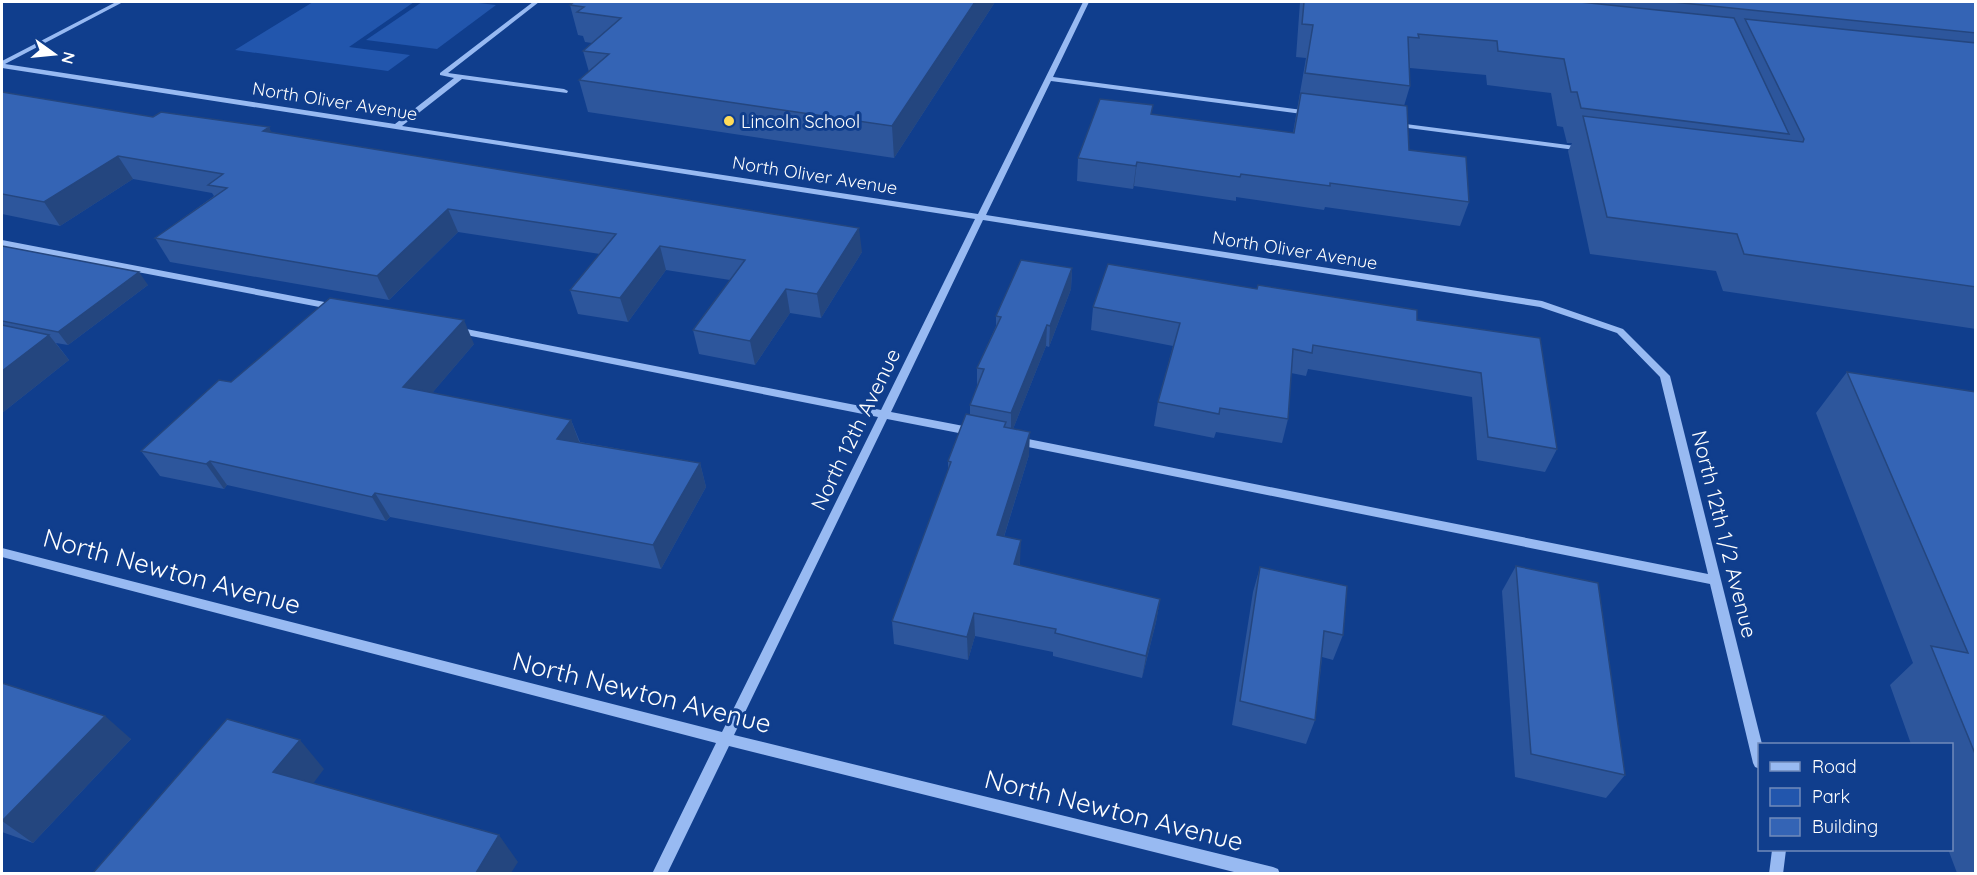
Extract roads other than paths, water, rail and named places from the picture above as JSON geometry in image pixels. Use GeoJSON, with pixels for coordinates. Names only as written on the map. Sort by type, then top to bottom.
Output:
{"type":"FeatureCollection","features":[{"type":"Feature","properties":{"kind":"street"},"geometry":{"type":"LineString","coordinates":[[2,64],[120,2]]}},
{"type":"Feature","properties":{"kind":"street"},"geometry":{"type":"LineString","coordinates":[[536,2],[442,74],[564,91]]}},
{"type":"Feature","properties":{"kind":"street","name":"North 12th Avenue"},"geometry":{"type":"LineString","coordinates":[[659,873],[1086,2]]}},
{"type":"Feature","properties":{"kind":"street","name":"North Oliver Avenue"},"geometry":{"type":"LineString","coordinates":[[2,64],[1542,304],[1620,331]]}},
{"type":"Feature","properties":{"kind":"street"},"geometry":{"type":"LineString","coordinates":[[396,127],[460,77]]}},
{"type":"Feature","properties":{"kind":"street"},"geometry":{"type":"LineString","coordinates":[[1048,79],[1314,114]]}},
{"type":"Feature","properties":{"kind":"street"},"geometry":{"type":"LineString","coordinates":[[1385,123],[1587,150]]}},
{"type":"Feature","properties":{"kind":"street"},"geometry":{"type":"LineString","coordinates":[[2,243],[343,308]]}},
{"type":"Feature","properties":{"kind":"street"},"geometry":{"type":"LineString","coordinates":[[449,328],[986,434]]}},
{"type":"Feature","properties":{"kind":"street","name":"North 12th 1/2 Avenue"},"geometry":{"type":"LineString","coordinates":[[1620,331],[1665,376],[1758,755]]}},
{"type":"Feature","properties":{"kind":"street"},"geometry":{"type":"LineString","coordinates":[[1009,439],[1715,580]]}},
{"type":"Feature","properties":{"kind":"street","name":"North Newton Avenue"},"geometry":{"type":"LineString","coordinates":[[2,552],[725,739],[1273,873]]}},
{"type":"Feature","properties":{"kind":"street"},"geometry":{"type":"LineString","coordinates":[[1776,873],[1779,851]]}},
{"type":"Feature","properties":{"kind":"place","name":"Lincoln School"},"geometry":{"type":"Point","coordinates":[729,121]}}]}
